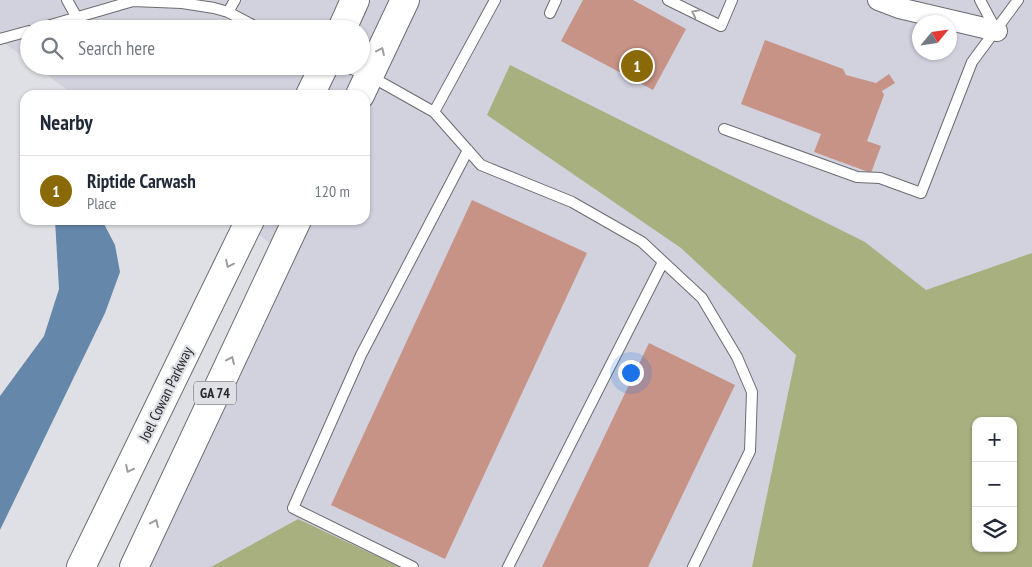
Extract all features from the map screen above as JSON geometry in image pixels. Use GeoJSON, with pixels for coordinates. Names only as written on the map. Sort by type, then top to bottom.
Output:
{"type":"FeatureCollection","features":[{"type":"Feature","properties":{"kind":"main road"},"geometry":{"type":"LineString","coordinates":[[346,20],[355,0]]}},
{"type":"Feature","properties":{"kind":"main road"},"geometry":{"type":"LineString","coordinates":[[370,74],[405,0]]}},
{"type":"Feature","properties":{"kind":"main road"},"geometry":{"type":"LineString","coordinates":[[312,90],[320,75]]}},
{"type":"Feature","properties":{"kind":"main road","name":"Joel Cowan Parkway"},"geometry":{"type":"LineString","coordinates":[[81,567],[248,225]]}},
{"type":"Feature","properties":{"kind":"main road","name":"GA 74"},"geometry":{"type":"LineString","coordinates":[[134,567],[296,225]]}},
{"type":"Feature","properties":{"kind":"street"},"geometry":{"type":"LineString","coordinates":[[878,0],[899,8],[997,31]]}},
{"type":"Feature","properties":{"kind":"lane"},"geometry":{"type":"LineString","coordinates":[[67,0],[76,16]]}},
{"type":"Feature","properties":{"kind":"lane"},"geometry":{"type":"LineString","coordinates":[[228,12],[235,0]]}},
{"type":"Feature","properties":{"kind":"lane"},"geometry":{"type":"LineString","coordinates":[[434,112],[495,0]]}},
{"type":"Feature","properties":{"kind":"lane"},"geometry":{"type":"LineString","coordinates":[[550,13],[556,0]]}},
{"type":"Feature","properties":{"kind":"lane"},"geometry":{"type":"LineString","coordinates":[[668,0],[722,26],[732,0]]}},
{"type":"Feature","properties":{"kind":"lane"},"geometry":{"type":"LineString","coordinates":[[980,0],[997,31]]}},
{"type":"Feature","properties":{"kind":"lane"},"geometry":{"type":"LineString","coordinates":[[724,129],[857,176],[880,178],[921,193],[972,62],[997,31],[1018,0]]}},
{"type":"Feature","properties":{"kind":"lane"},"geometry":{"type":"LineString","coordinates":[[64,20],[132,1],[182,3],[228,12],[243,20]]}},
{"type":"Feature","properties":{"kind":"lane"},"geometry":{"type":"LineString","coordinates":[[0,39],[20,33]]}},
{"type":"Feature","properties":{"kind":"lane"},"geometry":{"type":"LineString","coordinates":[[354,75],[365,85],[434,112],[481,165],[572,202],[642,242],[702,298],[737,357],[752,392],[750,451],[693,567]]}},
{"type":"Feature","properties":{"kind":"lane"},"geometry":{"type":"LineString","coordinates":[[412,567],[293,508],[361,355],[468,150]]}},
{"type":"Feature","properties":{"kind":"lane"},"geometry":{"type":"LineString","coordinates":[[508,567],[663,262]]}},
{"type":"Feature","properties":{"kind":"shaded area"},"geometry":{"type":"Polygon","coordinates":[[[0,0],[1032,0],[1032,253],[828,325],[780,567],[134,567],[275,247],[246,225],[370,225],[370,90],[67,90],[47,75],[370,75],[370,20],[20,20],[20,54],[0,40],[0,0]]]}},
{"type":"Feature","properties":{"kind":"green space"},"geometry":{"type":"Polygon","coordinates":[[[510,65],[865,242],[926,290],[1032,253],[1032,567],[752,567],[796,355],[681,248],[487,115],[510,65]]]}},
{"type":"Feature","properties":{"kind":"green space"},"geometry":{"type":"Polygon","coordinates":[[[298,519],[400,567],[211,567],[298,519]]]}},
{"type":"Feature","properties":{"kind":"water"},"geometry":{"type":"Polygon","coordinates":[[[55,225],[105,225],[115,245],[120,272],[105,313],[0,530],[0,396],[44,336],[59,289],[55,225]]]}},
{"type":"Feature","properties":{"kind":"building"},"geometry":{"type":"Polygon","coordinates":[[[583,0],[633,0],[686,29],[653,90],[561,41],[583,0]]]}},
{"type":"Feature","properties":{"kind":"building"},"geometry":{"type":"Polygon","coordinates":[[[765,40],[843,69],[846,75],[876,83],[889,74],[895,83],[882,91],[884,95],[867,141],[881,146],[871,173],[814,152],[821,134],[741,104],[765,40]]]}},
{"type":"Feature","properties":{"kind":"building"},"geometry":{"type":"Polygon","coordinates":[[[472,200],[587,253],[445,559],[331,505],[472,200]]]}},
{"type":"Feature","properties":{"kind":"building"},"geometry":{"type":"Polygon","coordinates":[[[649,343],[735,385],[648,567],[542,567],[649,343]]]}},
{"type":"Feature","properties":{"kind":"place","name":"Riptide Carwash"},"geometry":{"type":"Point","coordinates":[637,66]}}]}
